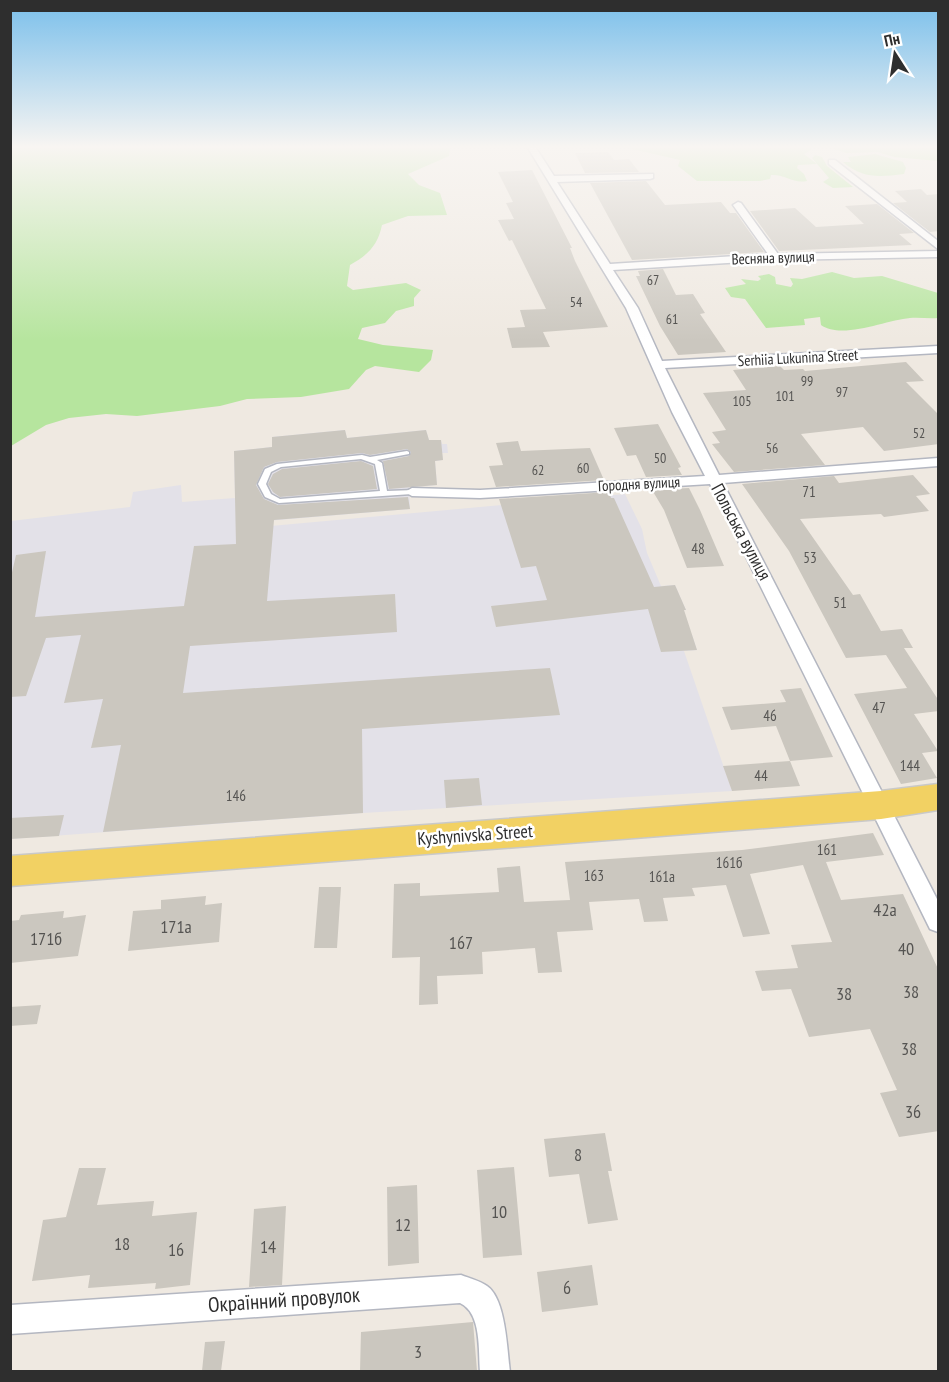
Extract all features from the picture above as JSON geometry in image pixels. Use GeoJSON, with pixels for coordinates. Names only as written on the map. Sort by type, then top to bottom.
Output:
{"type":"FeatureCollection","features":[{"type":"Feature","properties":{"kind":"main road","name":"Kyshynivska Street"},"geometry":{"type":"LineString","coordinates":[[10,870],[881,805],[939,797]]}},
{"type":"Feature","properties":{"kind":"street","name":"Польська вулиця"},"geometry":{"type":"LineString","coordinates":[[573,212],[632,309],[713,480],[939,922]]}},
{"type":"Feature","properties":{"kind":"street"},"geometry":{"type":"LineString","coordinates":[[743,212],[775,257]]}},
{"type":"Feature","properties":{"kind":"street"},"geometry":{"type":"LineString","coordinates":[[896,212],[939,246]]}},
{"type":"Feature","properties":{"kind":"street","name":"Весняна вулиця"},"geometry":{"type":"LineString","coordinates":[[608,267],[775,257],[939,254]]}},
{"type":"Feature","properties":{"kind":"street","name":"Serhiia Lukunina Street"},"geometry":{"type":"LineString","coordinates":[[657,365],[939,349]]}},
{"type":"Feature","properties":{"kind":"street","name":"Городня вулиця"},"geometry":{"type":"LineString","coordinates":[[412,492],[480,494],[713,480],[939,462]]}},
{"type":"Feature","properties":{"kind":"street","name":"Окраїнний провулок"},"geometry":{"type":"LineString","coordinates":[[10,1320],[461,1289],[479,1297],[489,1317],[495,1371]]}},
{"type":"Feature","properties":{"kind":"lane"},"geometry":{"type":"LineString","coordinates":[[407,453],[372,459],[279,465],[268,471],[262,484],[268,495],[279,501],[412,492]]}},
{"type":"Feature","properties":{"kind":"lane"},"geometry":{"type":"LineString","coordinates":[[372,459],[378,463],[384,493]]}},
{"type":"Feature","properties":{"kind":"shaded area"},"geometry":{"type":"Polygon","coordinates":[[[345,430],[347,438],[426,430],[429,440],[441,440],[442,444],[447,444],[448,453],[442,453],[443,460],[435,461],[437,485],[409,487],[410,509],[254,522],[236,513],[236,529],[625,494],[642,529],[647,553],[661,586],[675,585],[686,610],[672,611],[682,635],[692,635],[697,650],[684,651],[732,791],[363,813],[11,839],[11,521],[130,507],[133,492],[181,485],[182,502],[235,498],[234,451],[272,447],[272,437],[345,430]]]}},
{"type":"Feature","properties":{"kind":"green space"},"geometry":{"type":"Polygon","coordinates":[[[11,212],[446,212],[447,215],[408,216],[382,225],[371,249],[350,265],[347,286],[353,290],[406,283],[421,290],[414,298],[414,306],[396,311],[385,323],[362,328],[358,339],[383,345],[433,350],[431,360],[419,372],[375,366],[366,370],[349,389],[301,397],[247,399],[220,406],[137,416],[106,414],[69,418],[46,425],[11,446],[11,212]]]}},
{"type":"Feature","properties":{"kind":"green space"},"geometry":{"type":"Polygon","coordinates":[[[832,272],[854,278],[882,276],[938,293],[938,318],[900,319],[840,331],[821,325],[820,317],[804,319],[805,325],[766,328],[745,299],[731,297],[725,288],[746,284],[741,279],[758,281],[761,279],[758,276],[769,274],[775,277],[776,284],[791,287],[793,284],[790,278],[802,279],[832,272]]]}},
{"type":"Feature","properties":{"kind":"building"},"geometry":{"type":"Polygon","coordinates":[[[511,212],[554,212],[608,327],[543,332],[550,347],[512,348],[507,328],[525,327],[520,310],[546,309],[512,240],[509,241],[498,220],[514,219],[511,212]]]}},
{"type":"Feature","properties":{"kind":"building"},"geometry":{"type":"Polygon","coordinates":[[[606,212],[736,213],[764,252],[632,260],[606,212]]]}},
{"type":"Feature","properties":{"kind":"building"},"geometry":{"type":"Polygon","coordinates":[[[751,212],[800,212],[816,227],[864,224],[852,212],[888,212],[914,233],[899,234],[912,245],[779,251],[751,212]]]}},
{"type":"Feature","properties":{"kind":"building"},"geometry":{"type":"Polygon","coordinates":[[[905,212],[939,212],[939,231],[930,232],[905,212]]]}},
{"type":"Feature","properties":{"kind":"building"},"geometry":{"type":"Polygon","coordinates":[[[663,269],[676,295],[693,294],[705,313],[700,314],[726,352],[678,355],[660,326],[636,276],[640,276],[638,271],[663,269]]]}},
{"type":"Feature","properties":{"kind":"building"},"geometry":{"type":"Polygon","coordinates":[[[906,362],[924,381],[906,382],[939,415],[939,444],[884,451],[863,427],[801,434],[825,465],[734,472],[712,444],[720,443],[712,432],[726,430],[703,393],[746,390],[733,370],[780,366],[784,370],[803,369],[805,371],[906,362]]]}},
{"type":"Feature","properties":{"kind":"building"},"geometry":{"type":"Polygon","coordinates":[[[658,424],[681,467],[678,468],[682,475],[646,477],[636,455],[627,456],[614,428],[658,424]]]}},
{"type":"Feature","properties":{"kind":"building"},"geometry":{"type":"Polygon","coordinates":[[[345,430],[347,438],[426,430],[429,440],[441,440],[443,460],[435,461],[437,485],[389,489],[383,461],[409,456],[411,452],[407,449],[370,455],[362,453],[277,462],[264,467],[256,485],[264,499],[278,505],[408,497],[410,509],[274,520],[267,601],[395,594],[397,632],[190,646],[183,693],[550,668],[560,715],[362,729],[363,813],[103,832],[121,745],[91,748],[103,699],[64,703],[81,635],[46,638],[26,696],[10,697],[10,581],[16,555],[46,551],[35,617],[184,606],[194,546],[236,544],[234,451],[272,447],[272,437],[345,430]]]}},
{"type":"Feature","properties":{"kind":"building"},"geometry":{"type":"Polygon","coordinates":[[[518,441],[521,451],[590,448],[604,480],[496,487],[489,466],[503,465],[496,443],[518,441]]]}},
{"type":"Feature","properties":{"kind":"building"},"geometry":{"type":"Polygon","coordinates":[[[361,461],[373,466],[377,489],[280,497],[268,484],[273,474],[282,469],[361,461]]]}},
{"type":"Feature","properties":{"kind":"building"},"geometry":{"type":"Polygon","coordinates":[[[913,475],[930,494],[916,496],[929,511],[884,517],[881,514],[800,519],[853,595],[860,594],[881,631],[902,629],[913,648],[904,648],[939,701],[939,711],[914,714],[938,751],[922,753],[937,778],[901,784],[854,694],[907,688],[886,655],[846,658],[789,551],[742,484],[834,476],[839,483],[913,475]]]}},
{"type":"Feature","properties":{"kind":"building"},"geometry":{"type":"Polygon","coordinates":[[[689,488],[724,566],[687,568],[664,510],[652,490],[689,488]]]}},
{"type":"Feature","properties":{"kind":"building"},"geometry":{"type":"Polygon","coordinates":[[[609,492],[611,498],[614,498],[654,587],[675,585],[686,610],[684,610],[697,650],[661,652],[648,609],[496,627],[491,606],[547,600],[536,566],[521,568],[499,499],[609,492]]]}},
{"type":"Feature","properties":{"kind":"building"},"geometry":{"type":"Polygon","coordinates":[[[801,688],[833,757],[790,761],[776,726],[731,730],[722,707],[786,702],[780,690],[801,688]]]}},
{"type":"Feature","properties":{"kind":"building"},"geometry":{"type":"Polygon","coordinates":[[[790,761],[800,786],[732,791],[723,766],[790,761]]]}},
{"type":"Feature","properties":{"kind":"building"},"geometry":{"type":"Polygon","coordinates":[[[479,778],[482,805],[446,808],[444,780],[479,778]]]}},
{"type":"Feature","properties":{"kind":"building"},"geometry":{"type":"Polygon","coordinates":[[[64,815],[59,836],[10,839],[10,818],[64,815]]]}},
{"type":"Feature","properties":{"kind":"building"},"geometry":{"type":"Polygon","coordinates":[[[873,833],[884,855],[826,862],[841,900],[903,894],[939,971],[939,1131],[899,1137],[880,1093],[897,1090],[870,1029],[809,1037],[791,989],[762,991],[755,971],[798,968],[791,945],[832,942],[803,865],[750,874],[770,934],[743,937],[726,885],[692,888],[695,896],[663,898],[668,921],[644,922],[639,899],[589,902],[593,930],[557,932],[562,972],[538,973],[535,948],[482,952],[483,974],[437,976],[438,1004],[419,1005],[420,957],[392,958],[394,884],[420,883],[420,896],[499,892],[497,868],[520,866],[524,902],[570,900],[565,862],[742,850],[873,833]]]}},
{"type":"Feature","properties":{"kind":"building"},"geometry":{"type":"Polygon","coordinates":[[[319,887],[341,887],[337,948],[314,948],[319,887]]]}},
{"type":"Feature","properties":{"kind":"building"},"geometry":{"type":"Polygon","coordinates":[[[206,896],[205,905],[222,903],[219,942],[128,951],[133,911],[161,909],[161,900],[206,896]]]}},
{"type":"Feature","properties":{"kind":"building"},"geometry":{"type":"Polygon","coordinates":[[[64,911],[63,918],[86,915],[78,956],[10,963],[10,921],[19,920],[21,915],[64,911]]]}},
{"type":"Feature","properties":{"kind":"building"},"geometry":{"type":"Polygon","coordinates":[[[41,1005],[37,1024],[10,1026],[10,1007],[41,1005]]]}},
{"type":"Feature","properties":{"kind":"building"},"geometry":{"type":"Polygon","coordinates":[[[605,1133],[612,1171],[608,1171],[618,1220],[588,1224],[579,1174],[549,1177],[544,1139],[605,1133]]]}},
{"type":"Feature","properties":{"kind":"building"},"geometry":{"type":"Polygon","coordinates":[[[514,1167],[522,1255],[483,1258],[477,1170],[514,1167]]]}},
{"type":"Feature","properties":{"kind":"building"},"geometry":{"type":"Polygon","coordinates":[[[79,1168],[106,1168],[97,1205],[154,1201],[152,1216],[197,1212],[190,1285],[155,1289],[156,1283],[88,1288],[90,1275],[32,1281],[43,1220],[66,1217],[79,1168]]]}},
{"type":"Feature","properties":{"kind":"building"},"geometry":{"type":"Polygon","coordinates":[[[417,1185],[419,1263],[388,1266],[387,1187],[417,1185]]]}},
{"type":"Feature","properties":{"kind":"building"},"geometry":{"type":"Polygon","coordinates":[[[286,1206],[282,1285],[249,1287],[254,1209],[286,1206]]]}},
{"type":"Feature","properties":{"kind":"building"},"geometry":{"type":"Polygon","coordinates":[[[592,1265],[598,1305],[542,1312],[537,1272],[592,1265]]]}},
{"type":"Feature","properties":{"kind":"building"},"geometry":{"type":"Polygon","coordinates":[[[473,1322],[477,1371],[360,1371],[361,1332],[473,1322]]]}},
{"type":"Feature","properties":{"kind":"building"},"geometry":{"type":"Polygon","coordinates":[[[225,1341],[221,1371],[202,1371],[205,1342],[225,1341]]]}}]}
